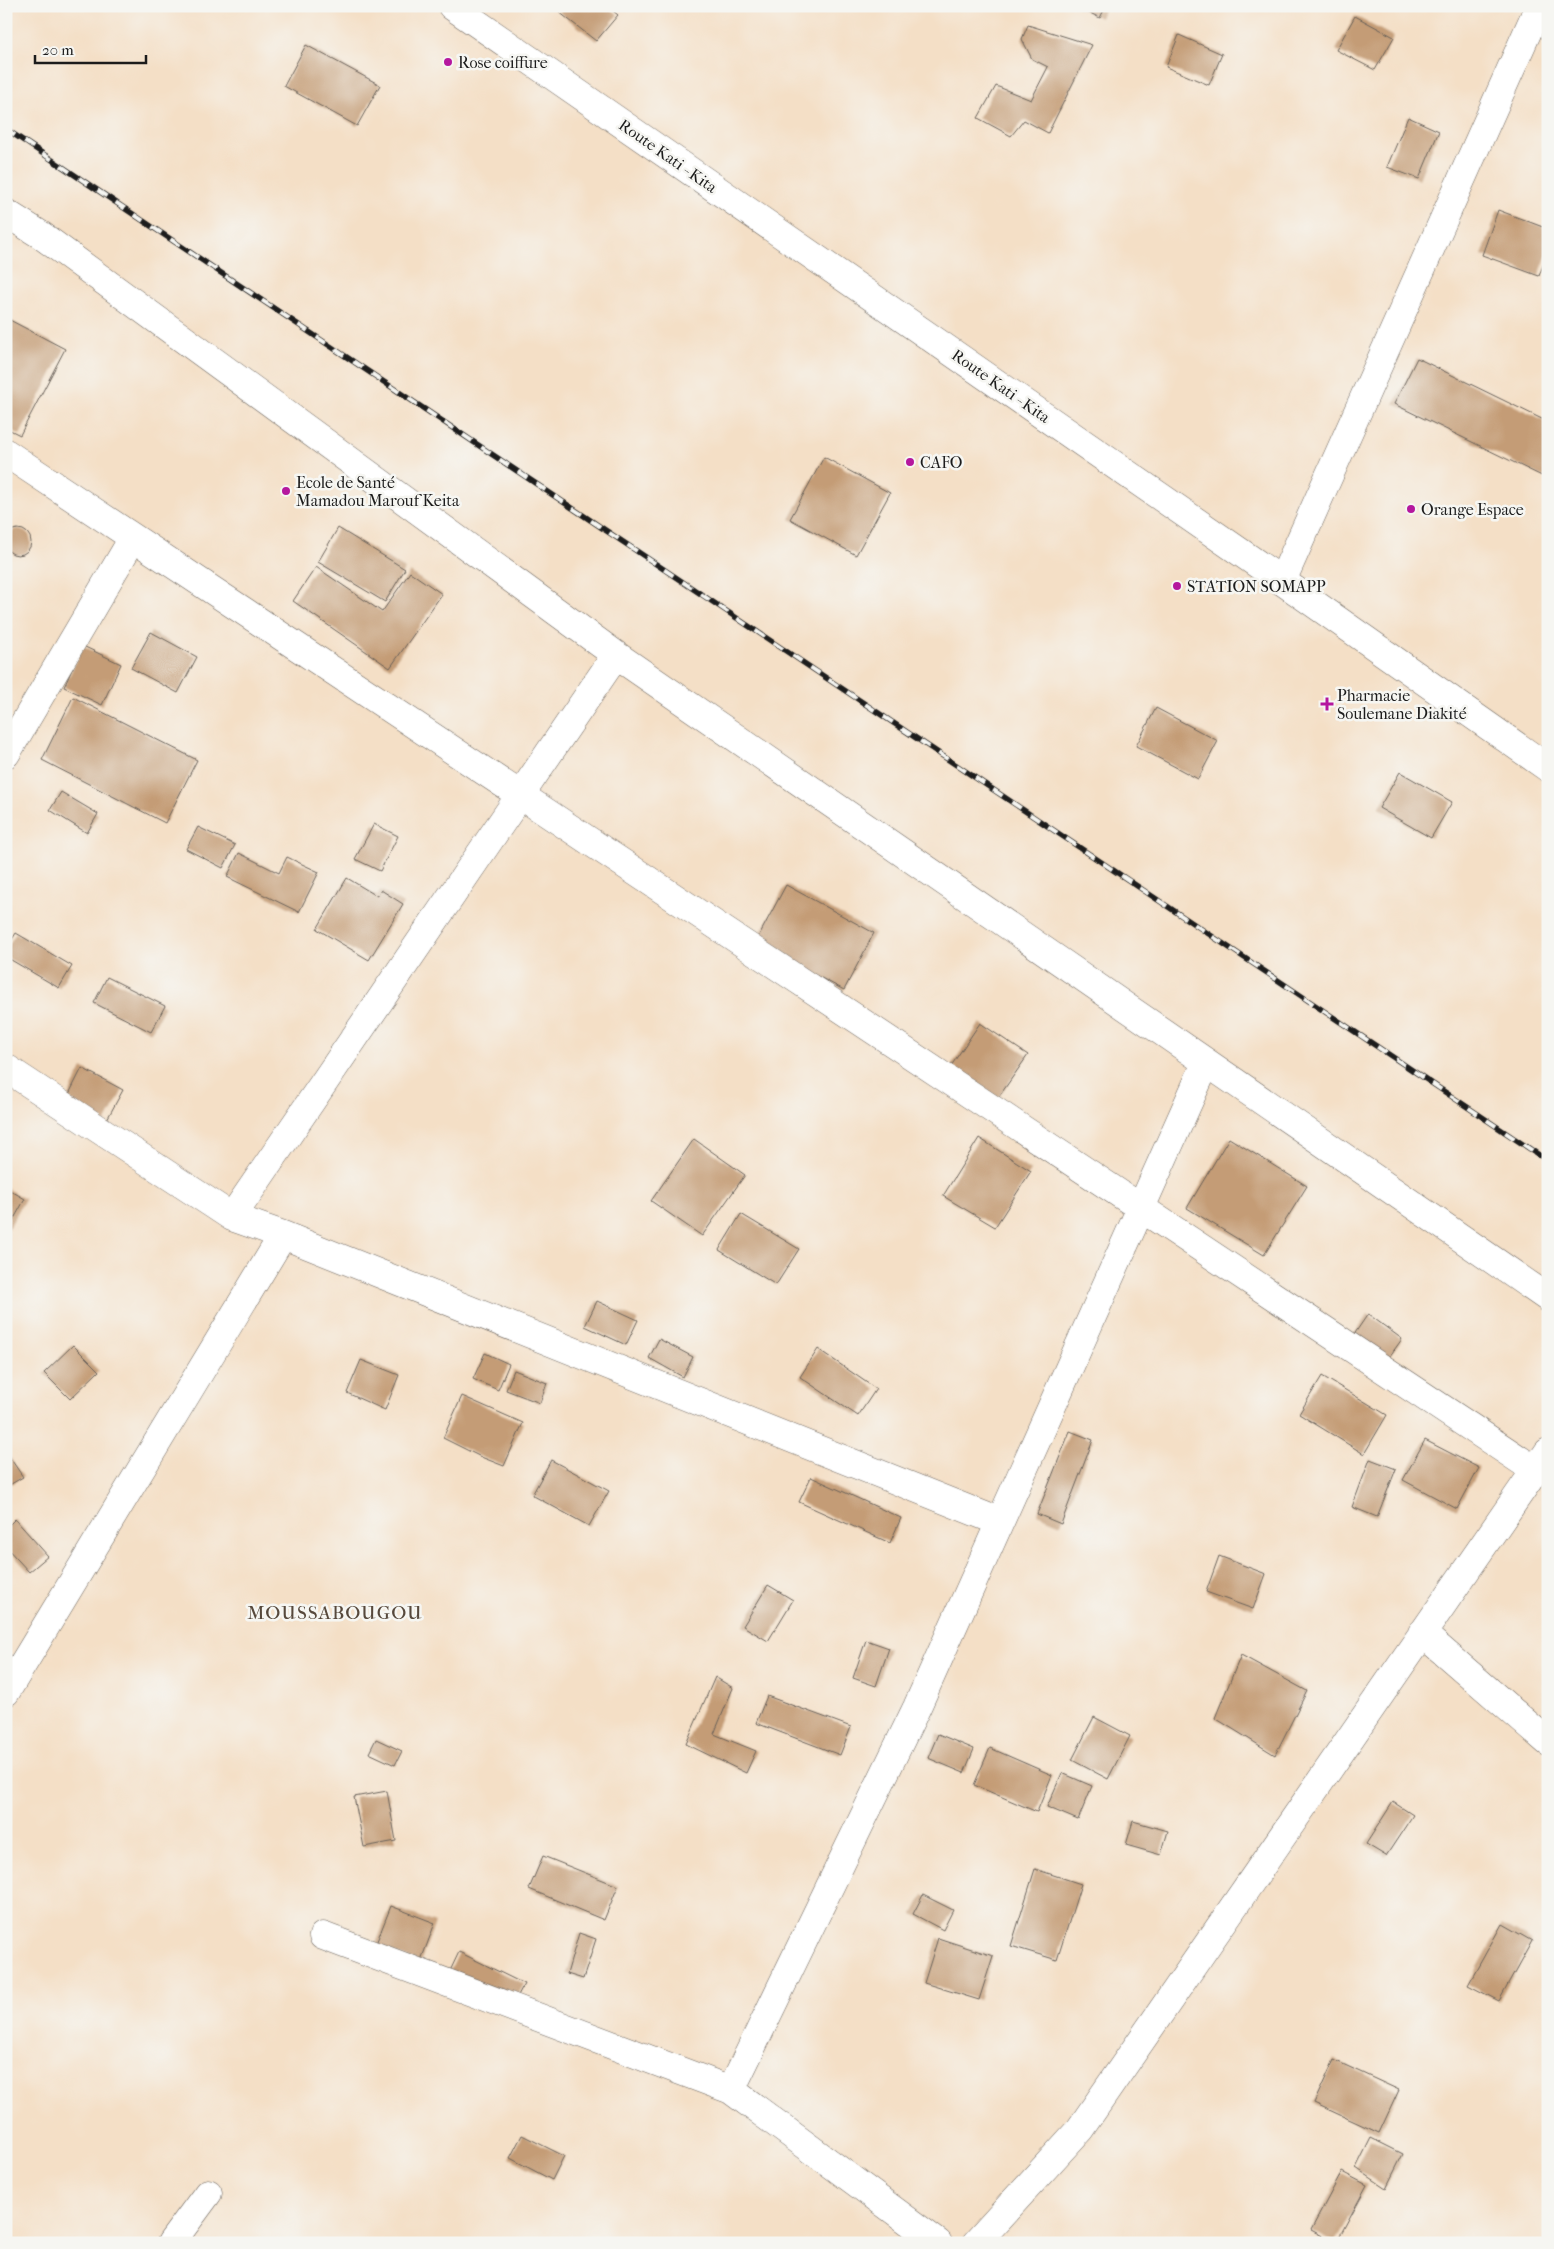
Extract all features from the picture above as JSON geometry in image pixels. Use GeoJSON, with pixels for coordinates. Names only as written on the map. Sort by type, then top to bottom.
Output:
{"type":"FeatureCollection","features":[{"type":"Feature","properties":{"kind":"street","name":"Route Kati - Kita"},"geometry":{"type":"LineString","coordinates":[[452,6],[1282,581],[1548,768]]}},
{"type":"Feature","properties":{"kind":"street"},"geometry":{"type":"LineString","coordinates":[[1282,581],[1539,6]]}},
{"type":"Feature","properties":{"kind":"street"},"geometry":{"type":"LineString","coordinates":[[6,213],[41,235],[616,655],[1548,1298]]}},
{"type":"Feature","properties":{"kind":"street"},"geometry":{"type":"LineString","coordinates":[[6,454],[1141,1208],[1542,1461],[1080,2129],[976,2243]]}},
{"type":"Feature","properties":{"kind":"street"},"geometry":{"type":"LineString","coordinates":[[6,754],[133,538]]}},
{"type":"Feature","properties":{"kind":"street"},"geometry":{"type":"LineString","coordinates":[[232,1217],[616,655]]}},
{"type":"Feature","properties":{"kind":"street"},"geometry":{"type":"LineString","coordinates":[[731,2090],[917,1707],[1206,1063]]}},
{"type":"Feature","properties":{"kind":"street"},"geometry":{"type":"LineString","coordinates":[[6,1068],[232,1217],[283,1235],[1000,1522]]}},
{"type":"Feature","properties":{"kind":"street"},"geometry":{"type":"LineString","coordinates":[[6,1692],[283,1235]]}},
{"type":"Feature","properties":{"kind":"street"},"geometry":{"type":"LineString","coordinates":[[1422,1634],[1548,1742]]}},
{"type":"Feature","properties":{"kind":"street"},"geometry":{"type":"LineString","coordinates":[[323,1936],[731,2090],[938,2243]]}},
{"type":"Feature","properties":{"kind":"street"},"geometry":{"type":"LineString","coordinates":[[172,2243],[208,2194]]}},
{"type":"Feature","properties":{"kind":"building"},"geometry":{"type":"Polygon","coordinates":[[[564,6],[607,6],[618,15],[596,41],[559,12],[564,6]]]}},
{"type":"Feature","properties":{"kind":"building"},"geometry":{"type":"Polygon","coordinates":[[[1076,6],[1106,6],[1100,18],[1076,6]]]}},
{"type":"Feature","properties":{"kind":"building"},"geometry":{"type":"Polygon","coordinates":[[[1355,16],[1394,37],[1375,70],[1336,50],[1355,16]]]}},
{"type":"Feature","properties":{"kind":"building"},"geometry":{"type":"Polygon","coordinates":[[[1028,25],[1092,45],[1048,133],[1024,120],[1011,136],[978,118],[996,86],[1031,100],[1048,67],[1032,59],[1022,39],[1028,25]]]}},
{"type":"Feature","properties":{"kind":"building"},"geometry":{"type":"Polygon","coordinates":[[[1179,35],[1222,54],[1209,85],[1166,67],[1179,35]]]}},
{"type":"Feature","properties":{"kind":"building"},"geometry":{"type":"Polygon","coordinates":[[[306,45],[380,85],[357,126],[284,86],[306,45]]]}},
{"type":"Feature","properties":{"kind":"building"},"geometry":{"type":"Polygon","coordinates":[[[1408,117],[1439,131],[1419,179],[1387,167],[1408,117]]]}},
{"type":"Feature","properties":{"kind":"building"},"geometry":{"type":"Polygon","coordinates":[[[1498,210],[1548,229],[1548,252],[1539,276],[1482,255],[1498,210]]]}},
{"type":"Feature","properties":{"kind":"building"},"geometry":{"type":"Polygon","coordinates":[[[6,318],[65,349],[20,435],[6,428],[6,318]]]}},
{"type":"Feature","properties":{"kind":"building"},"geometry":{"type":"Polygon","coordinates":[[[1417,358],[1548,422],[1548,479],[1394,404],[1417,358]]]}},
{"type":"Feature","properties":{"kind":"building"},"geometry":{"type":"Polygon","coordinates":[[[824,457],[890,493],[856,555],[790,519],[824,457]]]}},
{"type":"Feature","properties":{"kind":"building"},"geometry":{"type":"Polygon","coordinates":[[[338,528],[405,569],[385,602],[318,562],[338,528]]]}},
{"type":"Feature","properties":{"kind":"building"},"geometry":{"type":"Polygon","coordinates":[[[18,529],[27,533],[31,542],[27,551],[18,555],[9,551],[5,542],[9,533],[18,529]]]}},
{"type":"Feature","properties":{"kind":"building"},"geometry":{"type":"Polygon","coordinates":[[[316,567],[382,612],[410,572],[442,594],[390,668],[293,601],[316,567]]]}},
{"type":"Feature","properties":{"kind":"building"},"geometry":{"type":"Polygon","coordinates":[[[151,632],[197,657],[178,693],[131,668],[151,632]]]}},
{"type":"Feature","properties":{"kind":"building"},"geometry":{"type":"Polygon","coordinates":[[[83,646],[121,664],[102,705],[64,687],[83,646]]]}},
{"type":"Feature","properties":{"kind":"building"},"geometry":{"type":"Polygon","coordinates":[[[73,697],[197,760],[165,823],[42,760],[73,697]]]}},
{"type":"Feature","properties":{"kind":"building"},"geometry":{"type":"Polygon","coordinates":[[[1156,708],[1218,741],[1198,779],[1136,746],[1156,708]]]}},
{"type":"Feature","properties":{"kind":"building"},"geometry":{"type":"Polygon","coordinates":[[[1400,772],[1452,802],[1431,838],[1379,808],[1400,772]]]}},
{"type":"Feature","properties":{"kind":"building"},"geometry":{"type":"Polygon","coordinates":[[[61,792],[98,814],[87,833],[50,810],[61,792]]]}},
{"type":"Feature","properties":{"kind":"building"},"geometry":{"type":"Polygon","coordinates":[[[374,824],[398,836],[380,871],[355,859],[374,824]]]}},
{"type":"Feature","properties":{"kind":"building"},"geometry":{"type":"Polygon","coordinates":[[[198,827],[235,845],[223,868],[186,849],[198,827]]]}},
{"type":"Feature","properties":{"kind":"building"},"geometry":{"type":"Polygon","coordinates":[[[239,853],[279,873],[287,857],[319,872],[299,912],[227,877],[239,853]]]}},
{"type":"Feature","properties":{"kind":"building"},"geometry":{"type":"Polygon","coordinates":[[[347,878],[377,896],[381,890],[403,904],[369,960],[317,929],[347,878]]]}},
{"type":"Feature","properties":{"kind":"building"},"geometry":{"type":"Polygon","coordinates":[[[786,885],[874,933],[844,990],[755,943],[786,885]]]}},
{"type":"Feature","properties":{"kind":"building"},"geometry":{"type":"Polygon","coordinates":[[[16,933],[72,966],[59,988],[6,957],[6,949],[16,933]]]}},
{"type":"Feature","properties":{"kind":"building"},"geometry":{"type":"Polygon","coordinates":[[[107,977],[165,1006],[151,1032],[94,1003],[107,977]]]}},
{"type":"Feature","properties":{"kind":"building"},"geometry":{"type":"Polygon","coordinates":[[[980,1023],[1028,1055],[998,1098],[951,1066],[980,1023]]]}},
{"type":"Feature","properties":{"kind":"building"},"geometry":{"type":"Polygon","coordinates":[[[82,1068],[123,1090],[105,1123],[65,1102],[82,1068]]]}},
{"type":"Feature","properties":{"kind":"building"},"geometry":{"type":"Polygon","coordinates":[[[979,1138],[1031,1171],[995,1227],[943,1196],[979,1138]]]}},
{"type":"Feature","properties":{"kind":"building"},"geometry":{"type":"Polygon","coordinates":[[[1229,1138],[1307,1186],[1264,1255],[1187,1208],[1229,1138]]]}},
{"type":"Feature","properties":{"kind":"building"},"geometry":{"type":"Polygon","coordinates":[[[694,1139],[745,1175],[702,1236],[651,1201],[694,1139]]]}},
{"type":"Feature","properties":{"kind":"building"},"geometry":{"type":"Polygon","coordinates":[[[6,1188],[25,1199],[6,1233],[6,1188]]]}},
{"type":"Feature","properties":{"kind":"building"},"geometry":{"type":"Polygon","coordinates":[[[741,1214],[799,1249],[776,1285],[719,1250],[741,1214]]]}},
{"type":"Feature","properties":{"kind":"building"},"geometry":{"type":"Polygon","coordinates":[[[597,1301],[638,1320],[626,1345],[585,1326],[597,1301]]]}},
{"type":"Feature","properties":{"kind":"building"},"geometry":{"type":"Polygon","coordinates":[[[1368,1314],[1402,1339],[1387,1360],[1353,1336],[1368,1314]]]}},
{"type":"Feature","properties":{"kind":"building"},"geometry":{"type":"Polygon","coordinates":[[[659,1339],[693,1357],[683,1377],[649,1358],[659,1339]]]}},
{"type":"Feature","properties":{"kind":"building"},"geometry":{"type":"Polygon","coordinates":[[[73,1345],[99,1371],[70,1399],[44,1373],[73,1345]]]}},
{"type":"Feature","properties":{"kind":"building"},"geometry":{"type":"Polygon","coordinates":[[[818,1349],[876,1389],[858,1416],[800,1377],[818,1349]]]}},
{"type":"Feature","properties":{"kind":"building"},"geometry":{"type":"Polygon","coordinates":[[[485,1353],[509,1364],[498,1390],[473,1379],[485,1353]]]}},
{"type":"Feature","properties":{"kind":"building"},"geometry":{"type":"Polygon","coordinates":[[[361,1360],[399,1375],[385,1410],[347,1393],[361,1360]]]}},
{"type":"Feature","properties":{"kind":"building"},"geometry":{"type":"Polygon","coordinates":[[[514,1370],[547,1383],[540,1403],[506,1390],[514,1370]]]}},
{"type":"Feature","properties":{"kind":"building"},"geometry":{"type":"Polygon","coordinates":[[[1322,1376],[1387,1415],[1364,1454],[1299,1414],[1322,1376]]]}},
{"type":"Feature","properties":{"kind":"building"},"geometry":{"type":"Polygon","coordinates":[[[462,1396],[523,1423],[504,1466],[443,1438],[462,1396]]]}},
{"type":"Feature","properties":{"kind":"building"},"geometry":{"type":"Polygon","coordinates":[[[1070,1431],[1093,1440],[1061,1524],[1037,1514],[1070,1431]]]}},
{"type":"Feature","properties":{"kind":"building"},"geometry":{"type":"Polygon","coordinates":[[[1425,1440],[1479,1468],[1457,1509],[1403,1480],[1425,1440]]]}},
{"type":"Feature","properties":{"kind":"building"},"geometry":{"type":"Polygon","coordinates":[[[6,1452],[23,1477],[6,1487],[6,1452]]]}},
{"type":"Feature","properties":{"kind":"building"},"geometry":{"type":"Polygon","coordinates":[[[1370,1459],[1396,1469],[1377,1517],[1352,1507],[1370,1459]]]}},
{"type":"Feature","properties":{"kind":"building"},"geometry":{"type":"Polygon","coordinates":[[[551,1460],[609,1491],[589,1526],[532,1495],[551,1460]]]}},
{"type":"Feature","properties":{"kind":"building"},"geometry":{"type":"Polygon","coordinates":[[[811,1477],[901,1518],[890,1543],[799,1502],[811,1477]]]}},
{"type":"Feature","properties":{"kind":"building"},"geometry":{"type":"Polygon","coordinates":[[[15,1519],[48,1556],[29,1572],[6,1547],[6,1528],[15,1519]]]}},
{"type":"Feature","properties":{"kind":"building"},"geometry":{"type":"Polygon","coordinates":[[[1219,1556],[1266,1574],[1253,1609],[1206,1592],[1219,1556]]]}},
{"type":"Feature","properties":{"kind":"building"},"geometry":{"type":"Polygon","coordinates":[[[768,1585],[793,1600],[768,1641],[743,1626],[768,1585]]]}},
{"type":"Feature","properties":{"kind":"building"},"geometry":{"type":"Polygon","coordinates":[[[866,1640],[889,1648],[876,1686],[853,1678],[866,1640]]]}},
{"type":"Feature","properties":{"kind":"building"},"geometry":{"type":"Polygon","coordinates":[[[1241,1655],[1307,1691],[1275,1755],[1215,1718],[1241,1655]]]}},
{"type":"Feature","properties":{"kind":"building"},"geometry":{"type":"Polygon","coordinates":[[[715,1677],[733,1688],[714,1734],[756,1751],[746,1773],[686,1744],[715,1677]]]}},
{"type":"Feature","properties":{"kind":"building"},"geometry":{"type":"Polygon","coordinates":[[[767,1696],[851,1727],[840,1755],[756,1723],[767,1696]]]}},
{"type":"Feature","properties":{"kind":"building"},"geometry":{"type":"Polygon","coordinates":[[[1094,1717],[1130,1736],[1108,1779],[1072,1760],[1094,1717]]]}},
{"type":"Feature","properties":{"kind":"building"},"geometry":{"type":"Polygon","coordinates":[[[938,1734],[974,1749],[964,1773],[928,1758],[938,1734]]]}},
{"type":"Feature","properties":{"kind":"building"},"geometry":{"type":"Polygon","coordinates":[[[376,1739],[402,1751],[395,1765],[369,1753],[376,1739]]]}},
{"type":"Feature","properties":{"kind":"building"},"geometry":{"type":"Polygon","coordinates":[[[990,1748],[1052,1775],[1037,1812],[974,1785],[990,1748]]]}},
{"type":"Feature","properties":{"kind":"building"},"geometry":{"type":"Polygon","coordinates":[[[1062,1773],[1092,1786],[1078,1820],[1047,1807],[1062,1773]]]}},
{"type":"Feature","properties":{"kind":"building"},"geometry":{"type":"Polygon","coordinates":[[[387,1791],[396,1841],[364,1847],[354,1797],[387,1791]]]}},
{"type":"Feature","properties":{"kind":"building"},"geometry":{"type":"Polygon","coordinates":[[[1393,1802],[1413,1815],[1386,1856],[1366,1844],[1393,1802]]]}},
{"type":"Feature","properties":{"kind":"building"},"geometry":{"type":"Polygon","coordinates":[[[1133,1821],[1168,1831],[1161,1855],[1126,1845],[1133,1821]]]}},
{"type":"Feature","properties":{"kind":"building"},"geometry":{"type":"Polygon","coordinates":[[[543,1856],[618,1886],[604,1920],[529,1889],[543,1856]]]}},
{"type":"Feature","properties":{"kind":"building"},"geometry":{"type":"Polygon","coordinates":[[[1035,1869],[1081,1884],[1057,1960],[1011,1946],[1035,1869]]]}},
{"type":"Feature","properties":{"kind":"building"},"geometry":{"type":"Polygon","coordinates":[[[923,1895],[953,1910],[943,1930],[913,1914],[923,1895]]]}},
{"type":"Feature","properties":{"kind":"building"},"geometry":{"type":"Polygon","coordinates":[[[391,1906],[435,1923],[420,1963],[375,1946],[391,1906]]]}},
{"type":"Feature","properties":{"kind":"building"},"geometry":{"type":"Polygon","coordinates":[[[1502,1924],[1532,1941],[1499,2001],[1468,1985],[1502,1924]]]}},
{"type":"Feature","properties":{"kind":"building"},"geometry":{"type":"Polygon","coordinates":[[[579,1933],[596,1939],[583,1979],[567,1974],[579,1933]]]}},
{"type":"Feature","properties":{"kind":"building"},"geometry":{"type":"Polygon","coordinates":[[[938,1938],[993,1956],[979,2000],[924,1983],[938,1938]]]}},
{"type":"Feature","properties":{"kind":"building"},"geometry":{"type":"Polygon","coordinates":[[[459,1952],[524,1984],[514,2003],[450,1971],[459,1952]]]}},
{"type":"Feature","properties":{"kind":"building"},"geometry":{"type":"Polygon","coordinates":[[[1334,2060],[1399,2090],[1379,2133],[1314,2103],[1334,2060]]]}},
{"type":"Feature","properties":{"kind":"building"},"geometry":{"type":"Polygon","coordinates":[[[522,2135],[564,2156],[552,2180],[510,2158],[522,2135]]]}},
{"type":"Feature","properties":{"kind":"building"},"geometry":{"type":"Polygon","coordinates":[[[1371,2138],[1403,2154],[1386,2188],[1356,2168],[1371,2138]]]}},
{"type":"Feature","properties":{"kind":"building"},"geometry":{"type":"Polygon","coordinates":[[[1342,2172],[1367,2185],[1336,2243],[1311,2230],[1342,2172]]]}},
{"type":"Feature","properties":{"kind":"railway"},"geometry":{"type":"LineString","coordinates":[[6,129],[1548,1161]]}},
{"type":"Feature","properties":{"kind":"place","name":"Rose coiffure"},"geometry":{"type":"Point","coordinates":[448,62]}},
{"type":"Feature","properties":{"kind":"place","name":"CAFO"},"geometry":{"type":"Point","coordinates":[910,462]}},
{"type":"Feature","properties":{"kind":"place","name":"Ecole de Santé Mamadou Marouf Keita"},"geometry":{"type":"Point","coordinates":[286,491]}},
{"type":"Feature","properties":{"kind":"place","name":"Orange Espace"},"geometry":{"type":"Point","coordinates":[1411,509]}},
{"type":"Feature","properties":{"kind":"place","name":"STATION SOMAPP"},"geometry":{"type":"Point","coordinates":[1177,586]}},
{"type":"Feature","properties":{"kind":"place","name":"Pharmacie Soulemane Diakité"},"geometry":{"type":"Point","coordinates":[1327,704]}},
{"type":"Feature","properties":{"kind":"district","name":"MOUSSABOUGOU"},"geometry":{"type":"Point","coordinates":[335,1613]}}]}
